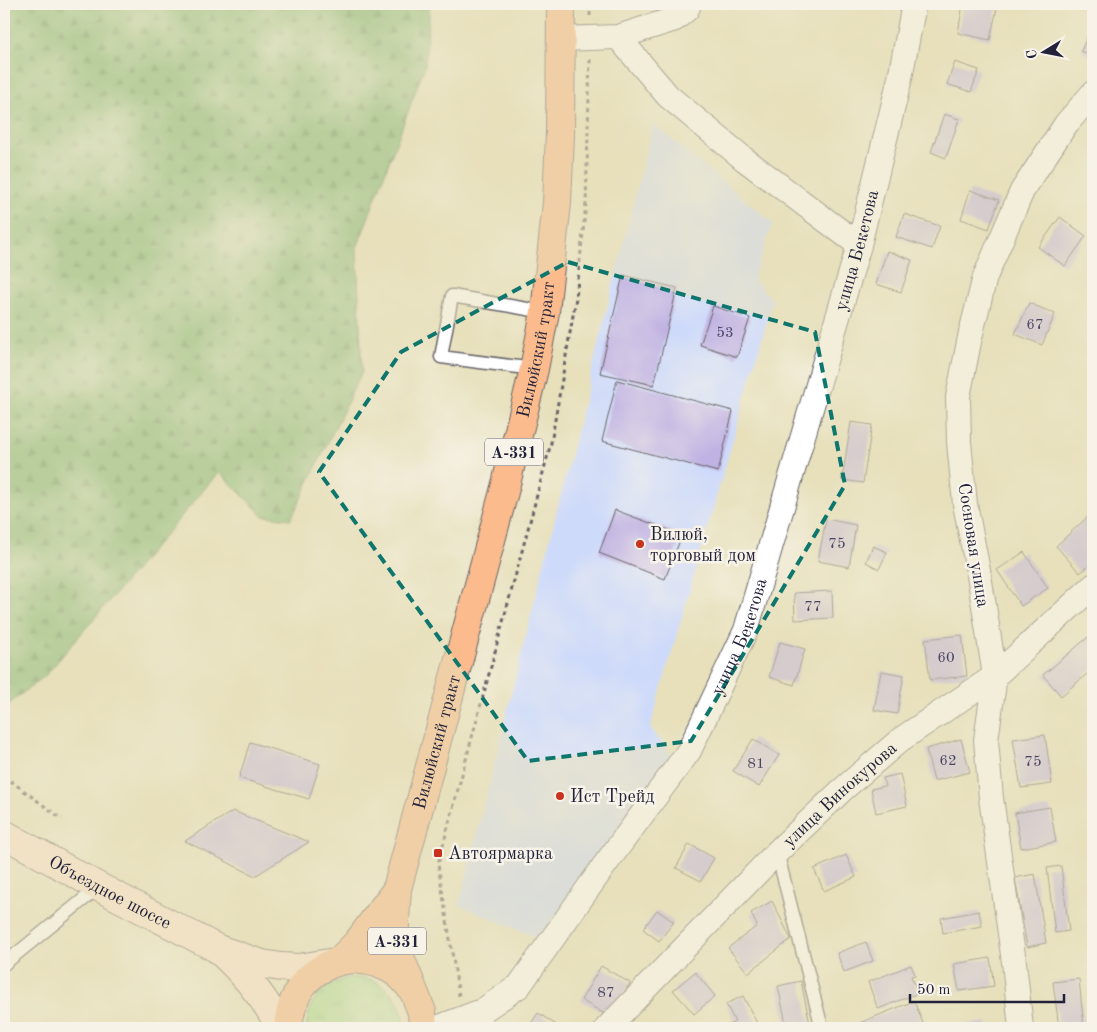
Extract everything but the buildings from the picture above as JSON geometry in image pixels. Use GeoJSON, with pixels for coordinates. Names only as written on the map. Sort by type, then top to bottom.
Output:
{"type":"FeatureCollection","features":[{"type":"Feature","properties":{"kind":"main road","name":"Вилюйский тракт"},"geometry":{"type":"LineString","coordinates":[[423,1028],[422,1012],[400,957],[395,920],[397,889],[505,488],[534,369],[545,312],[557,203],[560,134],[561,4]]}},
{"type":"Feature","properties":{"kind":"main road","name":"Объездное шоссе"},"geometry":{"type":"LineString","coordinates":[[4,834],[99,887],[218,949]]}},
{"type":"Feature","properties":{"kind":"main road","name":"Вилюйский тракт"},"geometry":{"type":"LineString","coordinates":[[339,961],[358,942],[397,889]]}},
{"type":"Feature","properties":{"kind":"main road"},"geometry":{"type":"LineString","coordinates":[[218,949],[262,964],[300,968],[339,961]]}},
{"type":"Feature","properties":{"kind":"main road"},"geometry":{"type":"LineString","coordinates":[[218,949],[257,992],[281,1028]]}},
{"type":"Feature","properties":{"kind":"main road","name":"Вилюйский тракт"},"geometry":{"type":"LineString","coordinates":[[288,1028],[290,1011],[297,993],[310,977],[321,969],[339,961],[360,959],[381,964],[400,975],[414,991]]}},
{"type":"Feature","properties":{"kind":"street"},"geometry":{"type":"LineString","coordinates":[[561,39],[618,37],[675,19],[687,9],[689,4]]}},
{"type":"Feature","properties":{"kind":"street","name":"улица Бекетова"},"geometry":{"type":"LineString","coordinates":[[437,1028],[482,1011],[519,986],[689,751],[746,630],[859,245],[900,78],[914,4]]}},
{"type":"Feature","properties":{"kind":"street"},"geometry":{"type":"LineString","coordinates":[[618,37],[668,96],[744,159],[859,245]]}},
{"type":"Feature","properties":{"kind":"street","name":"Сосновая улица"},"geometry":{"type":"LineString","coordinates":[[1021,1028],[991,798],[986,740],[995,676],[966,504],[959,442],[958,397],[985,277],[1022,191],[1066,124],[1093,93]]}},
{"type":"Feature","properties":{"kind":"street","name":"улица Винокурова"},"geometry":{"type":"LineString","coordinates":[[607,1028],[777,852],[842,790],[900,740],[995,676],[1093,586]]}},
{"type":"Feature","properties":{"kind":"lane"},"geometry":{"type":"LineString","coordinates":[[534,369],[441,357],[452,296],[545,312]]}},
{"type":"Feature","properties":{"kind":"lane"},"geometry":{"type":"LineString","coordinates":[[777,852],[822,1028]]}},
{"type":"Feature","properties":{"kind":"lane"},"geometry":{"type":"LineString","coordinates":[[4,964],[99,887]]}},
{"type":"Feature","properties":{"kind":"path"},"geometry":{"type":"LineString","coordinates":[[4,776],[62,819]]}},
{"type":"Feature","properties":{"kind":"highlighted area"},"geometry":{"type":"Polygon","coordinates":[[[568,262],[815,332],[845,485],[691,741],[528,761],[319,472],[401,352],[568,262]]]}},
{"type":"Feature","properties":{"kind":"shaded area"},"geometry":{"type":"Polygon","coordinates":[[[653,124],[773,223],[753,279],[773,300],[650,728],[676,760],[538,938],[459,905],[653,124]]]}},
{"type":"Feature","properties":{"kind":"green space"},"geometry":{"type":"Polygon","coordinates":[[[4,4],[430,4],[425,66],[357,248],[362,372],[291,519],[263,516],[219,472],[46,675],[4,708],[4,4]]]}},
{"type":"Feature","properties":{"kind":"green space"},"geometry":{"type":"Polygon","coordinates":[[[348,978],[373,980],[388,990],[394,996],[402,1011],[404,1028],[307,1028],[308,1014],[317,996],[327,986],[348,978]]]}},
{"type":"Feature","properties":{"kind":"place","name":"Вилюй, торговый дом"},"geometry":{"type":"Point","coordinates":[640,544]}},
{"type":"Feature","properties":{"kind":"place","name":"Ист Трейд"},"geometry":{"type":"Point","coordinates":[560,796]}},
{"type":"Feature","properties":{"kind":"place","name":"Автоярмарка"},"geometry":{"type":"Point","coordinates":[438,853]}}]}
